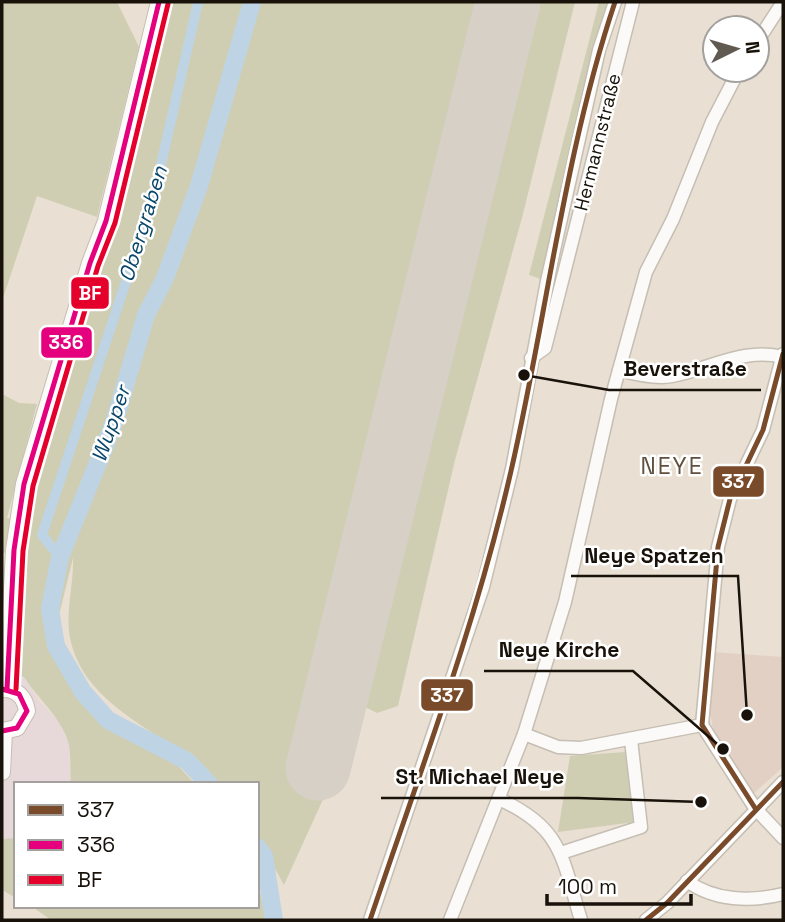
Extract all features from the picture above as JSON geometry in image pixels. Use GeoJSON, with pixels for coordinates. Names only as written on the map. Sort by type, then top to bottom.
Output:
{"type":"FeatureCollection","features":[{"type":"Feature","properties":{"kind":"main road"},"geometry":{"type":"LineString","coordinates":[[2,772],[3,732],[17,728],[27,711],[21,696],[4,689],[14,550],[24,484],[90,263],[106,221],[159,2]]}},
{"type":"Feature","properties":{"kind":"street"},"geometry":{"type":"LineString","coordinates":[[370,920],[483,587],[512,469],[531,358],[599,50],[615,2]]}},
{"type":"Feature","properties":{"kind":"street","name":"Hermannstraße"},"geometry":{"type":"LineString","coordinates":[[531,358],[545,348],[633,2]]}},
{"type":"Feature","properties":{"kind":"street"},"geometry":{"type":"LineString","coordinates":[[771,20],[781,5]]}},
{"type":"Feature","properties":{"kind":"street"},"geometry":{"type":"LineString","coordinates":[[450,920],[524,734],[565,602],[619,370],[646,272],[673,219],[712,122],[732,84]]}},
{"type":"Feature","properties":{"kind":"street"},"geometry":{"type":"LineString","coordinates":[[619,370],[669,377],[747,355],[783,356],[763,430],[730,499],[718,547],[702,725],[755,808],[783,838]]}},
{"type":"Feature","properties":{"kind":"street"},"geometry":{"type":"LineString","coordinates":[[524,734],[558,747],[581,748],[702,725]]}},
{"type":"Feature","properties":{"kind":"street"},"geometry":{"type":"LineString","coordinates":[[561,853],[640,827],[631,740]]}},
{"type":"Feature","properties":{"kind":"street"},"geometry":{"type":"LineString","coordinates":[[646,920],[783,782]]}},
{"type":"Feature","properties":{"kind":"street"},"geometry":{"type":"LineString","coordinates":[[499,799],[528,812],[548,830],[561,853],[581,920]]}},
{"type":"Feature","properties":{"kind":"street"},"geometry":{"type":"LineString","coordinates":[[687,881],[699,890],[726,898],[783,894]]}},
{"type":"Feature","properties":{"kind":"shaded area"},"geometry":{"type":"Polygon","coordinates":[[[713,652],[783,657],[783,767],[753,794],[713,729],[708,700],[713,652]]]}},
{"type":"Feature","properties":{"kind":"shaded area"},"geometry":{"type":"Polygon","coordinates":[[[2,675],[24,676],[39,701],[60,723],[69,745],[71,782],[14,782],[14,838],[2,839],[2,675]]]}},
{"type":"Feature","properties":{"kind":"green space"},"geometry":{"type":"Polygon","coordinates":[[[2,2],[117,2],[139,47],[97,217],[37,196],[2,301],[2,2]]]}},
{"type":"Feature","properties":{"kind":"green space"},"geometry":{"type":"Polygon","coordinates":[[[167,2],[575,2],[523,214],[455,460],[398,706],[377,713],[365,707],[284,885],[259,840],[259,782],[218,782],[201,766],[112,704],[93,685],[79,663],[70,638],[73,558],[51,648],[87,699],[115,725],[158,744],[193,782],[71,782],[70,750],[61,726],[24,677],[16,674],[22,555],[2,553],[2,394],[19,403],[37,404],[7,518],[24,520],[52,408],[113,223],[167,2]]]}},
{"type":"Feature","properties":{"kind":"green space"},"geometry":{"type":"Polygon","coordinates":[[[599,2],[615,2],[547,281],[529,275],[599,2]]]}},
{"type":"Feature","properties":{"kind":"green space"},"geometry":{"type":"Polygon","coordinates":[[[625,752],[635,822],[558,832],[570,756],[625,752]]]}},
{"type":"Feature","properties":{"kind":"green space"},"geometry":{"type":"Polygon","coordinates":[[[14,838],[14,897],[2,890],[2,839],[14,838]]]}},
{"type":"Feature","properties":{"kind":"green space"},"geometry":{"type":"Polygon","coordinates":[[[259,887],[266,920],[51,920],[34,908],[259,908],[259,887]]]}},
{"type":"Feature","properties":{"kind":"waterway","name":"Obergraben"},"geometry":{"type":"LineString","coordinates":[[60,557],[42,535],[153,200],[198,2]]}},
{"type":"Feature","properties":{"kind":"waterway","name":"Wupper"},"geometry":{"type":"LineString","coordinates":[[207,782],[187,761],[108,720],[83,692],[56,646],[50,609],[60,557],[114,423],[146,315],[165,278],[199,186],[252,2]]}},
{"type":"Feature","properties":{"kind":"waterway","name":"Wupper"},"geometry":{"type":"LineString","coordinates":[[259,850],[264,856],[274,920]]}},
{"type":"Feature","properties":{"kind":"runway"},"geometry":{"type":"LineString","coordinates":[[318,768],[508,2]]}},
{"type":"Feature","properties":{"kind":"transit line","name":"336"},"geometry":{"type":"LineString","coordinates":[[7,689],[14,550],[24,484],[90,263],[106,221],[159,2]]}},
{"type":"Feature","properties":{"kind":"transit line","name":"337"},"geometry":{"type":"LineString","coordinates":[[370,920],[446,697],[497,528],[524,412],[582,117],[615,2]]}},
{"type":"Feature","properties":{"kind":"transit line","name":"BF"},"geometry":{"type":"LineString","coordinates":[[16,689],[23,551],[33,486],[98,266],[115,223],[168,4]]}},
{"type":"Feature","properties":{"kind":"transit line","name":"337"},"geometry":{"type":"LineString","coordinates":[[755,808],[702,725],[718,547],[730,499],[763,430],[783,354]]}},
{"type":"Feature","properties":{"kind":"transit line","name":"336"},"geometry":{"type":"LineString","coordinates":[[2,689],[19,694],[27,711],[17,728],[2,731]]}},
{"type":"Feature","properties":{"kind":"transit line","name":"337"},"geometry":{"type":"LineString","coordinates":[[646,920],[667,903],[783,782]]}},
{"type":"Feature","properties":{"kind":"place","name":"Beverstraße"},"geometry":{"type":"Point","coordinates":[524,375]}},
{"type":"Feature","properties":{"kind":"place","name":"Neye Spatzen"},"geometry":{"type":"Point","coordinates":[747,715]}},
{"type":"Feature","properties":{"kind":"place","name":"Neye Kirche"},"geometry":{"type":"Point","coordinates":[723,749]}},
{"type":"Feature","properties":{"kind":"place","name":"St. Michael Neye"},"geometry":{"type":"Point","coordinates":[701,802]}},
{"type":"Feature","properties":{"kind":"district","name":"NEYE"},"geometry":{"type":"Point","coordinates":[672,466]}}]}
